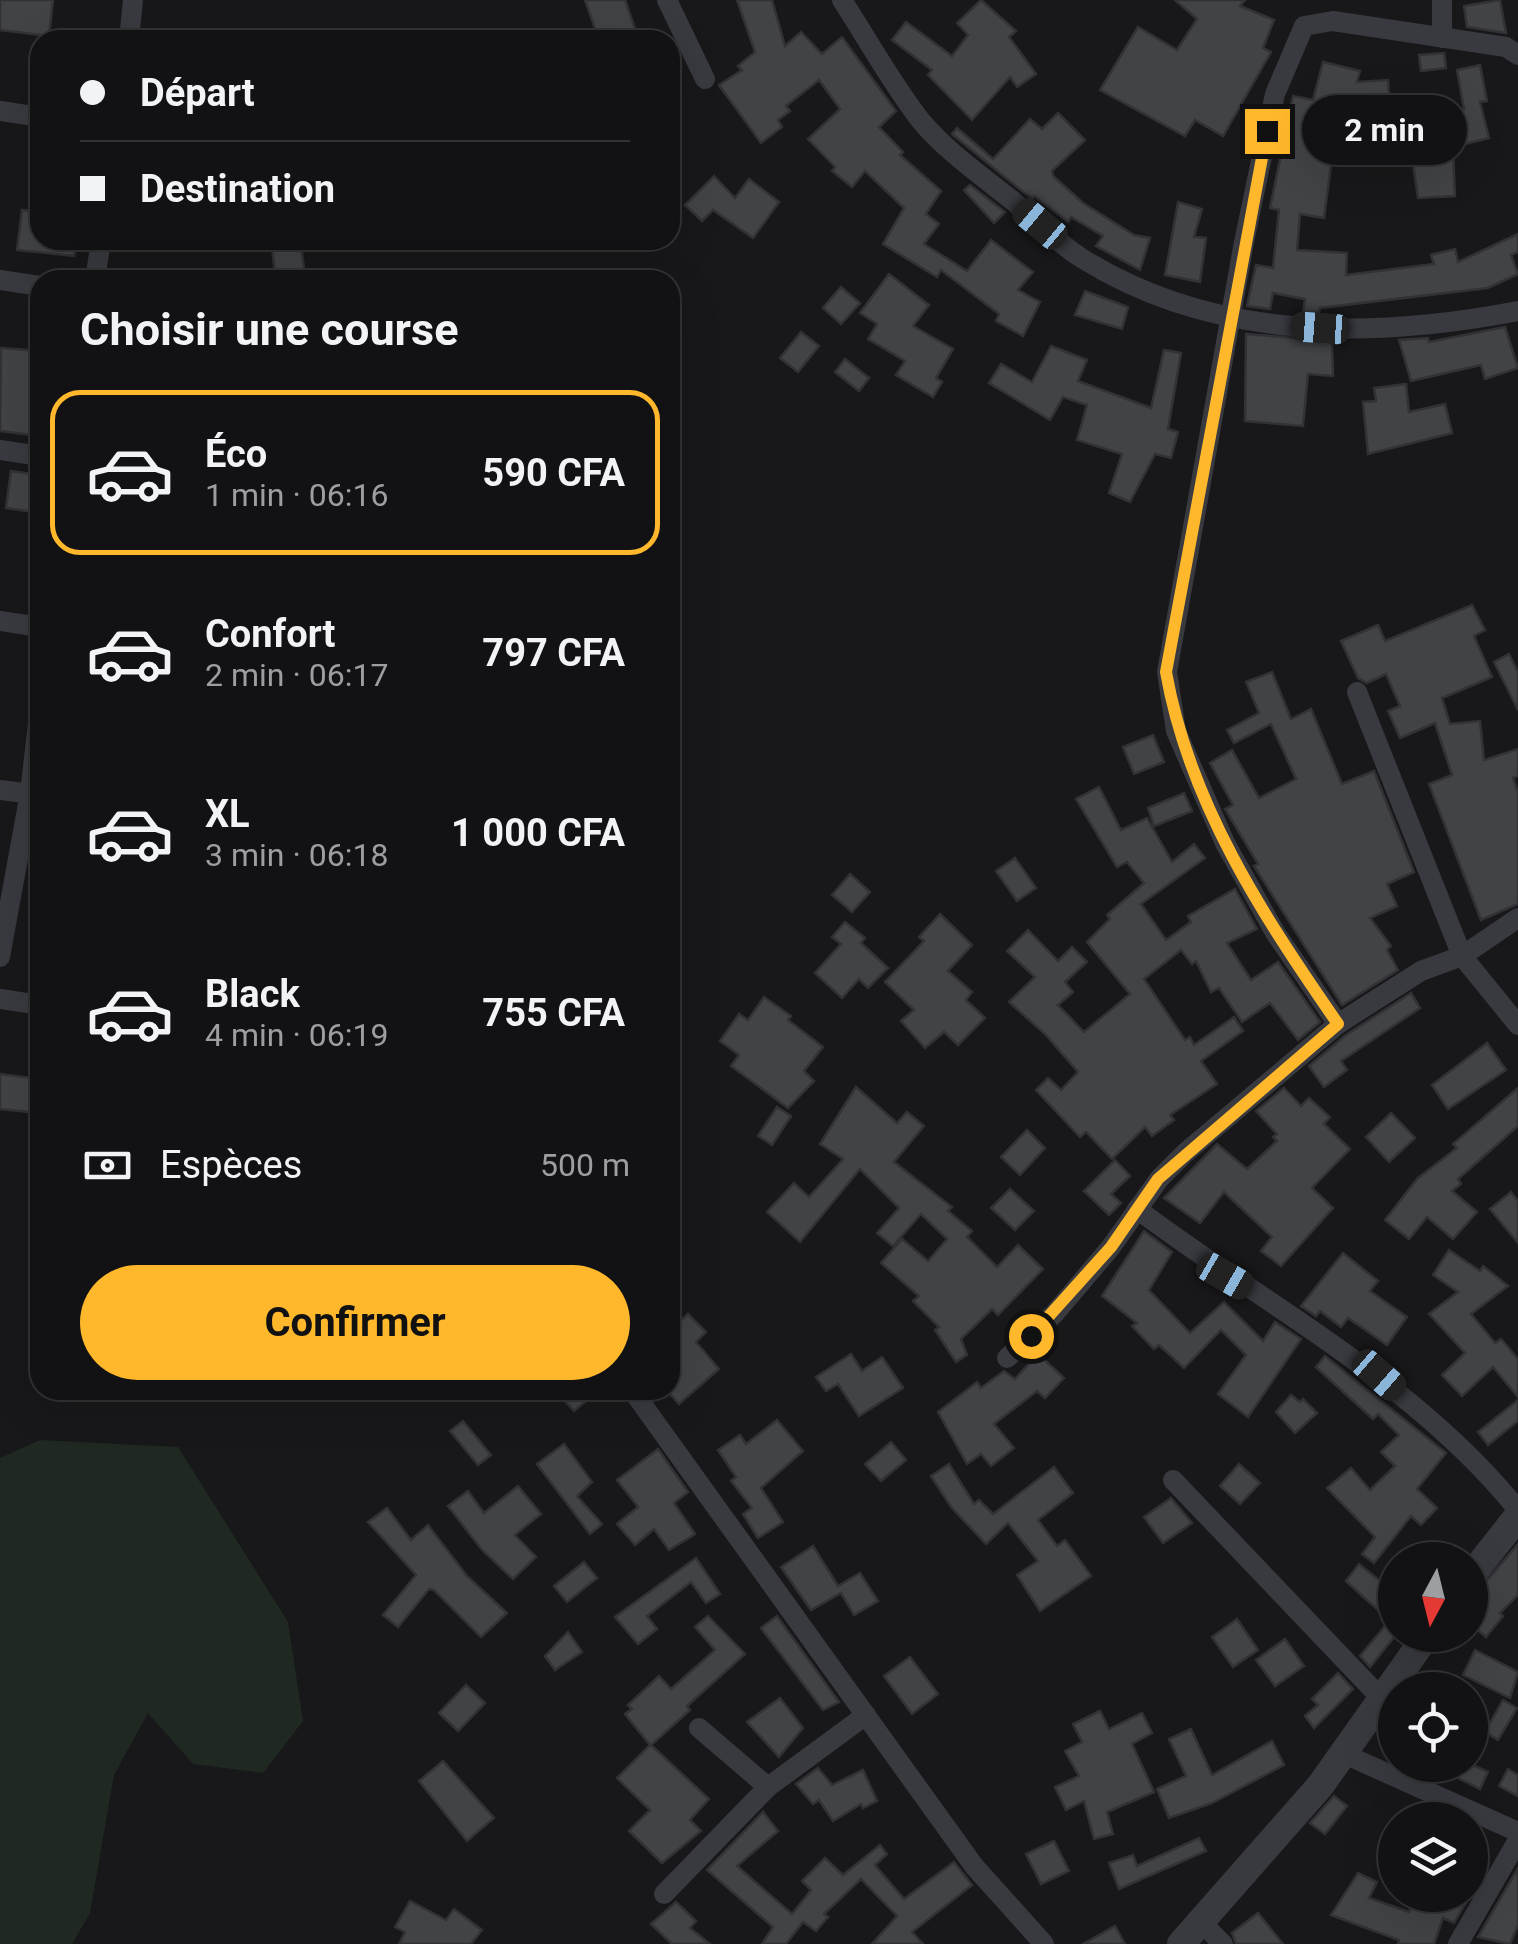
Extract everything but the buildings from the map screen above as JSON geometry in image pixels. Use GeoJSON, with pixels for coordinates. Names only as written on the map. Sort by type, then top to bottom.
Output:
{"type":"FeatureCollection","features":[{"type":"Feature","properties":{"kind":"street"},"geometry":{"type":"LineString","coordinates":[[130,30],[134,0]]}},
{"type":"Feature","properties":{"kind":"street"},"geometry":{"type":"LineString","coordinates":[[667,0],[704,80]]}},
{"type":"Feature","properties":{"kind":"street"},"geometry":{"type":"LineString","coordinates":[[842,0],[922,121],[1082,259],[1154,294],[1230,319],[1360,331],[1428,328],[1518,310]]}},
{"type":"Feature","properties":{"kind":"street"},"geometry":{"type":"LineString","coordinates":[[1442,0],[1442,38]]}},
{"type":"Feature","properties":{"kind":"street"},"geometry":{"type":"LineString","coordinates":[[1338,1024],[1276,934],[1224,843],[1176,731],[1166,672],[1230,319],[1275,94],[1304,26],[1333,21],[1506,47],[1518,54]]}},
{"type":"Feature","properties":{"kind":"street"},"geometry":{"type":"LineString","coordinates":[[0,111],[30,116]]}},
{"type":"Feature","properties":{"kind":"street"},"geometry":{"type":"LineString","coordinates":[[0,280],[30,284]]}},
{"type":"Feature","properties":{"kind":"street"},"geometry":{"type":"LineString","coordinates":[[0,450],[30,454]]}},
{"type":"Feature","properties":{"kind":"street"},"geometry":{"type":"LineString","coordinates":[[0,621],[30,626]]}},
{"type":"Feature","properties":{"kind":"street"},"geometry":{"type":"LineString","coordinates":[[1357,692],[1462,956],[1518,1025]]}},
{"type":"Feature","properties":{"kind":"street"},"geometry":{"type":"LineString","coordinates":[[0,790],[30,793]]}},
{"type":"Feature","properties":{"kind":"street"},"geometry":{"type":"LineString","coordinates":[[0,957],[30,817]]}},
{"type":"Feature","properties":{"kind":"street"},"geometry":{"type":"LineString","coordinates":[[1007,1358],[1056,1313],[1185,1153],[1338,1024],[1421,971],[1462,956],[1518,918]]}},
{"type":"Feature","properties":{"kind":"street"},"geometry":{"type":"LineString","coordinates":[[0,999],[30,1004]]}},
{"type":"Feature","properties":{"kind":"street"},"geometry":{"type":"LineString","coordinates":[[1137,1209],[1225,1276],[1286,1311],[1379,1375],[1489,1474],[1518,1513],[1488,1553]]}},
{"type":"Feature","properties":{"kind":"street"},"geometry":{"type":"LineString","coordinates":[[639,1400],[974,1866],[1044,1944]]}},
{"type":"Feature","properties":{"kind":"street"},"geometry":{"type":"LineString","coordinates":[[1173,1480],[1378,1695]]}},
{"type":"Feature","properties":{"kind":"street"},"geometry":{"type":"LineString","coordinates":[[1181,1944],[1213,1934],[1378,1702]]}},
{"type":"Feature","properties":{"kind":"street"},"geometry":{"type":"LineString","coordinates":[[664,1894],[768,1787],[866,1716]]}},
{"type":"Feature","properties":{"kind":"street"},"geometry":{"type":"LineString","coordinates":[[699,1728],[768,1787]]}},
{"type":"Feature","properties":{"kind":"street"},"geometry":{"type":"LineString","coordinates":[[1342,1753],[1518,1832]]}},
{"type":"Feature","properties":{"kind":"street"},"geometry":{"type":"LineString","coordinates":[[1458,1944],[1518,1840]]}},
{"type":"Feature","properties":{"kind":"shaded area"},"geometry":{"type":"Polygon","coordinates":[[[40,1440],[178,1447],[288,1622],[303,1721],[263,1773],[193,1764],[148,1713],[114,1775],[90,1913],[72,1944],[0,1944],[0,1458],[40,1440]]]}},
{"type":"Feature","properties":{"kind":"route"},"geometry":{"type":"LineString","coordinates":[[1031,1336],[1056,1313],[1111,1247],[1158,1179],[1338,1024],[1276,934],[1224,843],[1176,731],[1166,672],[1267,131]]}}]}
